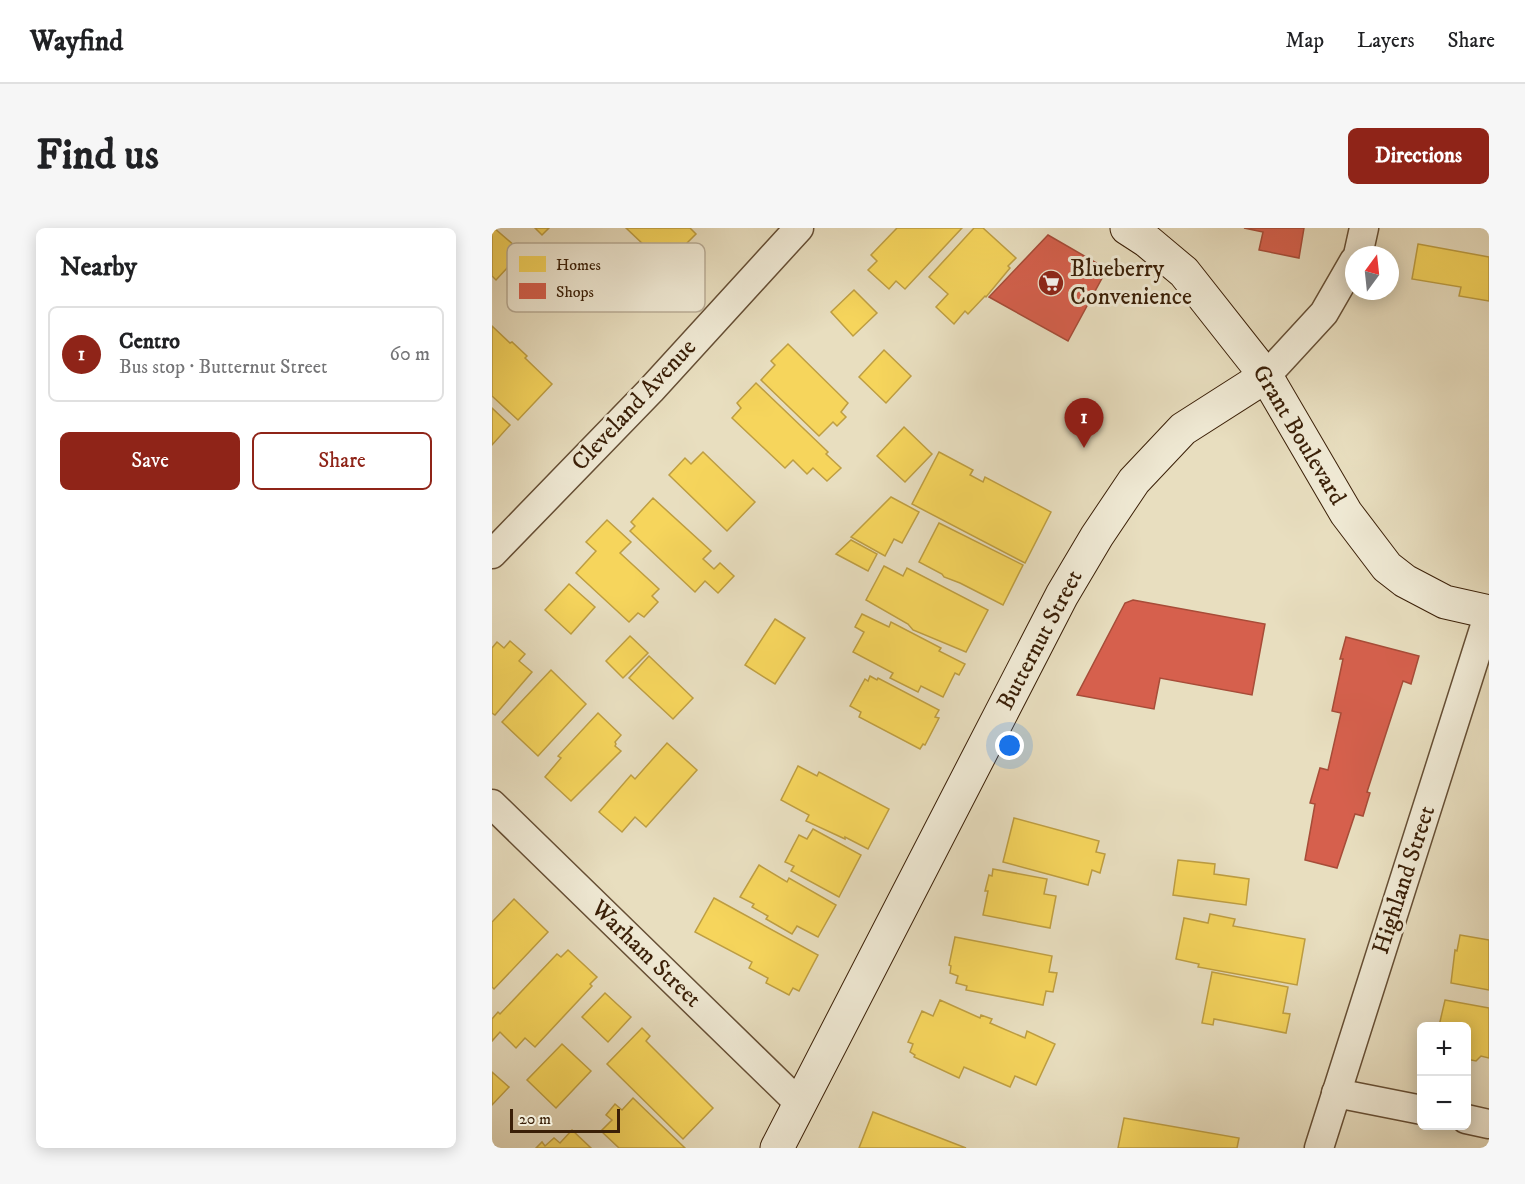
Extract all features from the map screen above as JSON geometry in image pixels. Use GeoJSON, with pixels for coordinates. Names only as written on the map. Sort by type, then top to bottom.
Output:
{"type":"FeatureCollection","features":[{"type":"Feature","properties":{"kind":"street","name":"Cleveland Avenue"},"geometry":{"type":"LineString","coordinates":[[492,554],[651,390],[798,228]]}},
{"type":"Feature","properties":{"kind":"street","name":"Grant Boulevard"},"geometry":{"type":"LineString","coordinates":[[1127,228],[1184,272],[1266,376],[1346,513],[1387,567],[1406,581],[1445,603],[1489,612]]}},
{"type":"Feature","properties":{"kind":"street"},"geometry":{"type":"LineString","coordinates":[[1360,246],[1364,228]]}},
{"type":"Feature","properties":{"kind":"street","name":"Butternut Street"},"geometry":{"type":"LineString","coordinates":[[777,1148],[1062,594],[1097,536],[1134,481],[1183,429],[1266,376],[1324,313],[1345,277]]}},
{"type":"Feature","properties":{"kind":"street","name":"Highland Street"},"geometry":{"type":"LineString","coordinates":[[1319,1148],[1489,612]]}},
{"type":"Feature","properties":{"kind":"street","name":"Warham Street"},"geometry":{"type":"LineString","coordinates":[[492,804],[800,1104]]}},
{"type":"Feature","properties":{"kind":"street"},"geometry":{"type":"LineString","coordinates":[[1336,1093],[1417,1109]]}},
{"type":"Feature","properties":{"kind":"street"},"geometry":{"type":"LineString","coordinates":[[1471,1120],[1489,1124]]}},
{"type":"Feature","properties":{"kind":"building: Homes"},"geometry":{"type":"Polygon","coordinates":[[[494,228],[512,243],[507,243],[507,268],[496,280],[492,276],[492,230],[494,228]]]}},
{"type":"Feature","properties":{"kind":"building: Homes"},"geometry":{"type":"Polygon","coordinates":[[[535,228],[549,228],[542,235],[535,228]]]}},
{"type":"Feature","properties":{"kind":"building: Homes"},"geometry":{"type":"Polygon","coordinates":[[[626,228],[690,228],[696,234],[687,243],[642,243],[626,228]]]}},
{"type":"Feature","properties":{"kind":"building: Homes"},"geometry":{"type":"Polygon","coordinates":[[[897,228],[962,228],[905,289],[896,281],[889,289],[868,270],[877,261],[871,255],[897,228]]]}},
{"type":"Feature","properties":{"kind":"building: Homes"},"geometry":{"type":"Polygon","coordinates":[[[974,228],[983,228],[1016,258],[986,297],[968,314],[965,311],[954,324],[936,307],[948,294],[929,277],[974,228]]]}},
{"type":"Feature","properties":{"kind":"building: Homes"},"geometry":{"type":"Polygon","coordinates":[[[1418,244],[1489,257],[1489,301],[1459,296],[1461,287],[1412,279],[1418,244]]]}},
{"type":"Feature","properties":{"kind":"building: Homes"},"geometry":{"type":"Polygon","coordinates":[[[854,290],[877,313],[853,336],[831,312],[854,290]]]}},
{"type":"Feature","properties":{"kind":"building: Homes"},"geometry":{"type":"Polygon","coordinates":[[[492,326],[527,356],[525,358],[552,384],[518,420],[492,396],[492,326]]]}},
{"type":"Feature","properties":{"kind":"building: Homes"},"geometry":{"type":"Polygon","coordinates":[[[788,344],[848,403],[841,412],[846,417],[837,426],[833,422],[819,436],[761,380],[775,365],[771,361],[788,344]]]}},
{"type":"Feature","properties":{"kind":"building: Homes"},"geometry":{"type":"Polygon","coordinates":[[[884,350],[911,376],[886,403],[859,377],[884,350]]]}},
{"type":"Feature","properties":{"kind":"building: Homes"},"geometry":{"type":"Polygon","coordinates":[[[756,383],[828,452],[826,454],[841,468],[827,481],[813,468],[807,474],[793,460],[785,468],[732,418],[741,408],[737,403],[756,383]]]}},
{"type":"Feature","properties":{"kind":"building: Homes"},"geometry":{"type":"Polygon","coordinates":[[[492,408],[510,425],[492,445],[492,408]]]}},
{"type":"Feature","properties":{"kind":"building: Homes"},"geometry":{"type":"Polygon","coordinates":[[[904,427],[932,454],[905,482],[877,456],[904,427]]]}},
{"type":"Feature","properties":{"kind":"building: Homes"},"geometry":{"type":"Polygon","coordinates":[[[703,452],[755,502],[727,531],[669,475],[685,458],[691,464],[703,452]]]}},
{"type":"Feature","properties":{"kind":"building: Homes"},"geometry":{"type":"Polygon","coordinates":[[[939,452],[973,470],[970,475],[983,482],[985,477],[1051,512],[1025,563],[912,504],[939,452]]]}},
{"type":"Feature","properties":{"kind":"building: Homes"},"geometry":{"type":"Polygon","coordinates":[[[891,497],[919,512],[902,543],[894,539],[885,556],[851,537],[891,497]]]}},
{"type":"Feature","properties":{"kind":"building: Homes"},"geometry":{"type":"Polygon","coordinates":[[[653,498],[711,551],[703,559],[714,569],[720,563],[734,576],[718,593],[705,581],[695,592],[630,531],[635,526],[631,522],[653,498]]]}},
{"type":"Feature","properties":{"kind":"building: Homes"},"geometry":{"type":"Polygon","coordinates":[[[607,520],[631,542],[620,553],[659,589],[652,596],[658,602],[644,617],[638,613],[629,622],[576,573],[596,551],[586,542],[607,520]]]}},
{"type":"Feature","properties":{"kind":"building: Homes"},"geometry":{"type":"Polygon","coordinates":[[[939,523],[1023,565],[1003,605],[944,577],[919,562],[939,523]]]}},
{"type":"Feature","properties":{"kind":"building: Homes"},"geometry":{"type":"Polygon","coordinates":[[[851,540],[877,554],[868,571],[836,554],[851,540]]]}},
{"type":"Feature","properties":{"kind":"building: Homes"},"geometry":{"type":"Polygon","coordinates":[[[884,566],[903,576],[907,568],[988,610],[966,652],[913,630],[908,624],[866,600],[884,566]]]}},
{"type":"Feature","properties":{"kind":"building: Homes"},"geometry":{"type":"Polygon","coordinates":[[[569,584],[595,607],[571,634],[545,610],[569,584]]]}},
{"type":"Feature","properties":{"kind":"building: Homes"},"geometry":{"type":"Polygon","coordinates":[[[862,614],[889,627],[891,622],[941,648],[939,651],[965,664],[959,675],[955,673],[943,697],[921,686],[918,692],[890,678],[893,673],[853,652],[864,632],[855,627],[862,614]]]}},
{"type":"Feature","properties":{"kind":"building: Homes"},"geometry":{"type":"Polygon","coordinates":[[[775,619],[805,638],[775,684],[745,665],[775,619]]]}},
{"type":"Feature","properties":{"kind":"building: Homes"},"geometry":{"type":"Polygon","coordinates":[[[630,636],[648,653],[623,678],[606,661],[630,636]]]}},
{"type":"Feature","properties":{"kind":"building: Homes"},"geometry":{"type":"Polygon","coordinates":[[[510,641],[525,654],[519,661],[532,672],[495,715],[492,713],[492,648],[497,642],[504,648],[510,641]]]}},
{"type":"Feature","properties":{"kind":"building: Homes"},"geometry":{"type":"Polygon","coordinates":[[[649,656],[693,698],[673,719],[629,678],[649,656]]]}},
{"type":"Feature","properties":{"kind":"building: Homes"},"geometry":{"type":"Polygon","coordinates":[[[551,670],[586,704],[538,756],[502,722],[551,670]]]}},
{"type":"Feature","properties":{"kind":"building: Homes"},"geometry":{"type":"Polygon","coordinates":[[[870,676],[939,710],[935,717],[939,718],[925,745],[923,744],[920,749],[859,717],[861,712],[850,706],[865,679],[868,681],[870,676]]]}},
{"type":"Feature","properties":{"kind":"building: Homes"},"geometry":{"type":"Polygon","coordinates":[[[598,713],[621,735],[615,742],[615,746],[621,751],[571,801],[545,777],[561,758],[558,756],[598,713]]]}},
{"type":"Feature","properties":{"kind":"building: Homes"},"geometry":{"type":"Polygon","coordinates":[[[667,743],[697,770],[646,827],[635,817],[622,832],[599,812],[631,775],[635,779],[667,743]]]}},
{"type":"Feature","properties":{"kind":"building: Homes"},"geometry":{"type":"Polygon","coordinates":[[[798,766],[817,776],[819,772],[889,809],[868,849],[806,821],[809,815],[781,800],[798,766]]]}},
{"type":"Feature","properties":{"kind":"building: Homes"},"geometry":{"type":"Polygon","coordinates":[[[1014,818],[1099,841],[1096,852],[1105,854],[1100,873],[1092,870],[1088,885],[1003,862],[1014,818]]]}},
{"type":"Feature","properties":{"kind":"building: Homes"},"geometry":{"type":"Polygon","coordinates":[[[813,829],[861,855],[839,897],[791,871],[794,866],[785,862],[799,835],[807,839],[813,829]]]}},
{"type":"Feature","properties":{"kind":"building: Homes"},"geometry":{"type":"Polygon","coordinates":[[[1178,860],[1215,864],[1214,874],[1249,879],[1246,905],[1173,895],[1178,860]]]}},
{"type":"Feature","properties":{"kind":"building: Homes"},"geometry":{"type":"Polygon","coordinates":[[[759,865],[787,882],[789,878],[836,905],[818,937],[797,926],[792,934],[766,919],[768,916],[752,907],[754,904],[740,897],[759,865]]]}},
{"type":"Feature","properties":{"kind":"building: Homes"},"geometry":{"type":"Polygon","coordinates":[[[993,869],[1047,879],[1044,894],[1056,896],[1050,928],[983,915],[988,891],[985,891],[993,869]]]}},
{"type":"Feature","properties":{"kind":"building: Homes"},"geometry":{"type":"Polygon","coordinates":[[[714,898],[818,955],[799,991],[793,988],[789,995],[766,983],[768,978],[749,968],[752,962],[695,932],[714,898]]]}},
{"type":"Feature","properties":{"kind":"building: Homes"},"geometry":{"type":"Polygon","coordinates":[[[514,899],[548,932],[494,989],[492,987],[492,922],[514,899]]]}},
{"type":"Feature","properties":{"kind":"building: Homes"},"geometry":{"type":"Polygon","coordinates":[[[1210,914],[1235,919],[1233,926],[1305,939],[1297,985],[1198,967],[1199,964],[1176,959],[1184,918],[1208,923],[1210,914]]]}},
{"type":"Feature","properties":{"kind":"building: Homes"},"geometry":{"type":"Polygon","coordinates":[[[1460,935],[1489,940],[1489,990],[1451,983],[1455,950],[1457,951],[1460,935]]]}},
{"type":"Feature","properties":{"kind":"building: Homes"},"geometry":{"type":"Polygon","coordinates":[[[955,937],[1052,956],[1049,972],[1057,973],[1053,992],[1046,991],[1043,1005],[966,990],[967,986],[956,983],[958,976],[950,973],[951,966],[949,965],[955,937]]]}},
{"type":"Feature","properties":{"kind":"building: Homes"},"geometry":{"type":"Polygon","coordinates":[[[568,950],[597,977],[590,984],[592,986],[535,1047],[525,1038],[516,1048],[500,1032],[492,1041],[492,1019],[498,1012],[500,1014],[557,954],[561,957],[568,950]]]}},
{"type":"Feature","properties":{"kind":"building: Homes"},"geometry":{"type":"Polygon","coordinates":[[[1212,972],[1288,987],[1283,1013],[1290,1014],[1286,1033],[1214,1019],[1213,1025],[1202,1023],[1212,972]]]}},
{"type":"Feature","properties":{"kind":"building: Homes"},"geometry":{"type":"Polygon","coordinates":[[[605,993],[631,1017],[608,1042],[582,1017],[605,993]]]}},
{"type":"Feature","properties":{"kind":"building: Homes"},"geometry":{"type":"Polygon","coordinates":[[[940,1000],[980,1018],[981,1015],[992,1019],[990,1023],[1025,1038],[1027,1031],[1055,1044],[1036,1085],[1015,1076],[1010,1087],[964,1067],[959,1078],[914,1057],[915,1055],[910,1052],[913,1044],[908,1042],[922,1011],[933,1016],[940,1000]]]}},
{"type":"Feature","properties":{"kind":"building: Homes"},"geometry":{"type":"Polygon","coordinates":[[[1445,1000],[1489,1008],[1489,1058],[1481,1056],[1476,1061],[1471,1060],[1471,1022],[1440,1022],[1445,1000]]]}},
{"type":"Feature","properties":{"kind":"building: Homes"},"geometry":{"type":"Polygon","coordinates":[[[642,1028],[650,1036],[646,1041],[713,1108],[683,1139],[607,1064],[642,1028]]]}},
{"type":"Feature","properties":{"kind":"building: Homes"},"geometry":{"type":"Polygon","coordinates":[[[562,1044],[591,1071],[556,1108],[527,1080],[562,1044]]]}},
{"type":"Feature","properties":{"kind":"building: Homes"},"geometry":{"type":"Polygon","coordinates":[[[492,1072],[509,1087],[492,1105],[492,1072]]]}},
{"type":"Feature","properties":{"kind":"building: Homes"},"geometry":{"type":"Polygon","coordinates":[[[633,1098],[685,1148],[619,1148],[601,1131],[612,1120],[606,1115],[615,1104],[622,1110],[633,1098]]]}},
{"type":"Feature","properties":{"kind":"building: Homes"},"geometry":{"type":"Polygon","coordinates":[[[873,1112],[966,1148],[859,1148],[873,1112]]]}},
{"type":"Feature","properties":{"kind":"building: Homes"},"geometry":{"type":"Polygon","coordinates":[[[1124,1118],[1239,1138],[1237,1148],[1118,1148],[1124,1118]]]}},
{"type":"Feature","properties":{"kind":"building: Homes"},"geometry":{"type":"Polygon","coordinates":[[[572,1130],[591,1148],[536,1148],[542,1142],[545,1146],[554,1138],[560,1143],[572,1130]]]}},
{"type":"Feature","properties":{"kind":"building: Shops"},"geometry":{"type":"Polygon","coordinates":[[[1244,228],[1304,228],[1299,258],[1259,250],[1263,232],[1244,228]]]}},
{"type":"Feature","properties":{"kind":"building: Shops","name":"Blueberry Convenience"},"geometry":{"type":"Polygon","coordinates":[[[1048,235],[1107,269],[1068,341],[989,297],[1048,235]]]}},
{"type":"Feature","properties":{"kind":"building: Shops"},"geometry":{"type":"Polygon","coordinates":[[[1133,600],[1265,624],[1252,695],[1160,678],[1154,709],[1077,695],[1125,603],[1133,600]]]}},
{"type":"Feature","properties":{"kind":"building: Shops"},"geometry":{"type":"Polygon","coordinates":[[[1346,637],[1419,656],[1411,684],[1403,681],[1367,792],[1370,793],[1363,816],[1355,814],[1337,868],[1305,860],[1315,804],[1310,803],[1320,768],[1328,770],[1341,713],[1332,711],[1343,659],[1340,659],[1346,637]]]}},
{"type":"Feature","properties":{"kind":"place","name":"Blueberry Convenience"},"geometry":{"type":"Point","coordinates":[1051,283]}},
{"type":"Feature","properties":{"kind":"place","name":"Centro"},"geometry":{"type":"Point","coordinates":[1084,448]}}]}
